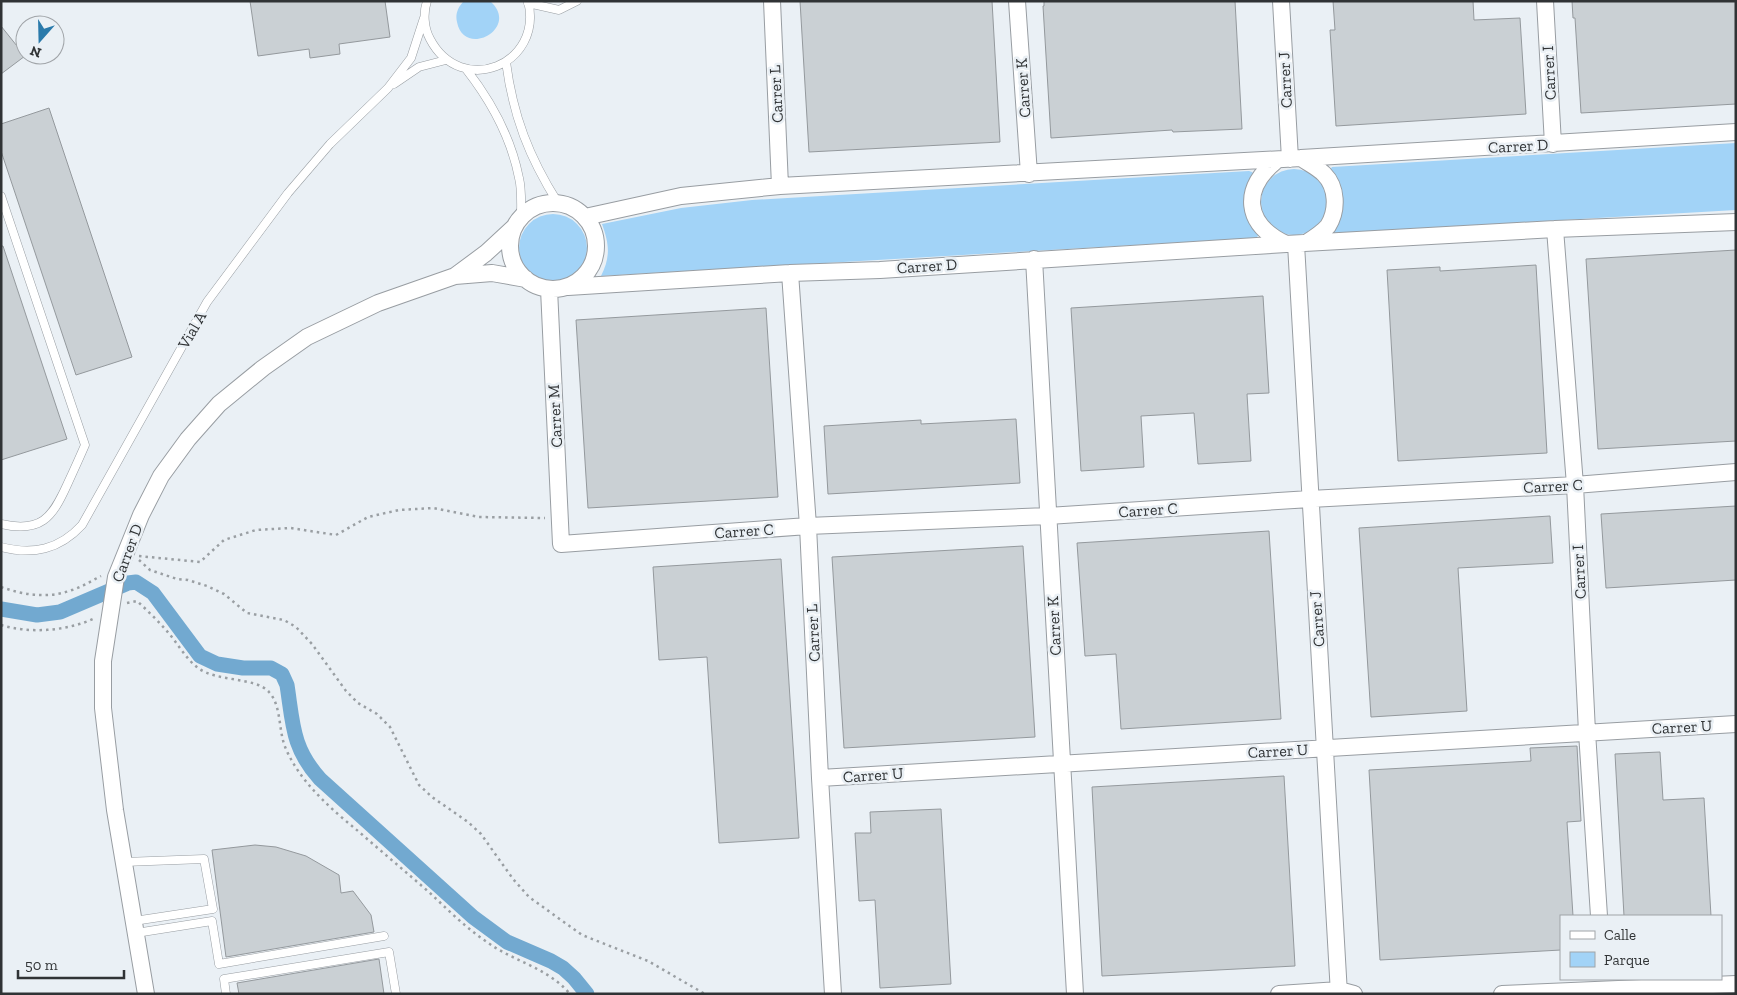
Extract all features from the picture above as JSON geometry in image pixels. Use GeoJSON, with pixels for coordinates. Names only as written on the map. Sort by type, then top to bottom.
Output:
{"type":"FeatureCollection","features":[{"type":"Feature","properties":{"kind":"street","name":"Carrer L"},"geometry":{"type":"LineString","coordinates":[[772,1],[780,186]]}},
{"type":"Feature","properties":{"kind":"street","name":"Carrer K"},"geometry":{"type":"LineString","coordinates":[[1017,1],[1029,174]]}},
{"type":"Feature","properties":{"kind":"street","name":"Carrer J"},"geometry":{"type":"LineString","coordinates":[[1281,1],[1289,159]]}},
{"type":"Feature","properties":{"kind":"street","name":"Carrer I"},"geometry":{"type":"LineString","coordinates":[[1545,1],[1553,144]]}},
{"type":"Feature","properties":{"kind":"street","name":"Carrer D"},"geometry":{"type":"LineString","coordinates":[[585,217],[681,196],[780,186],[1029,174],[1736,132]]}},
{"type":"Feature","properties":{"kind":"street"},"geometry":{"type":"LineString","coordinates":[[1289,159],[1324,174],[1332,186],[1335,199],[1334,213],[1328,225],[1318,235],[1296,244],[1273,238],[1262,229],[1255,218],[1252,204],[1254,190],[1266,169],[1289,159]]}},
{"type":"Feature","properties":{"kind":"street"},"geometry":{"type":"LineString","coordinates":[[544,203],[558,203],[573,208],[585,217],[593,229],[596,242],[595,256],[590,269],[580,280],[568,287],[549,289],[526,280],[516,269],[511,256],[510,242],[517,222],[532,208],[544,203]]}},
{"type":"Feature","properties":{"kind":"street","name":"Carrer D"},"geometry":{"type":"LineString","coordinates":[[455,276],[486,253],[517,222]]}},
{"type":"Feature","properties":{"kind":"street","name":"Carrer D"},"geometry":{"type":"LineString","coordinates":[[568,287],[1555,229],[1736,222]]}},
{"type":"Feature","properties":{"kind":"street","name":"Carrer I"},"geometry":{"type":"LineString","coordinates":[[1555,229],[1574,485],[1599,915]]}},
{"type":"Feature","properties":{"kind":"street","name":"Carrer J"},"geometry":{"type":"LineString","coordinates":[[1296,244],[1310,499],[1344,992]]}},
{"type":"Feature","properties":{"kind":"street","name":"Carrer K"},"geometry":{"type":"LineString","coordinates":[[1034,259],[1075,994]]}},
{"type":"Feature","properties":{"kind":"street","name":"Carrer D"},"geometry":{"type":"LineString","coordinates":[[146,994],[115,810],[103,708],[103,661],[117,573],[141,515],[161,476],[188,439],[219,404],[263,368],[307,336],[378,303],[455,276],[492,273],[526,280]]}},
{"type":"Feature","properties":{"kind":"street","name":"Carrer L"},"geometry":{"type":"LineString","coordinates":[[790,273],[808,526],[833,994]]}},
{"type":"Feature","properties":{"kind":"street","name":"Carrer M"},"geometry":{"type":"LineString","coordinates":[[549,289],[560,544]]}},
{"type":"Feature","properties":{"kind":"street","name":"Carrer C"},"geometry":{"type":"LineString","coordinates":[[560,544],[808,526],[1048,516],[1310,499],[1574,485],[1736,472]]}},
{"type":"Feature","properties":{"kind":"street","name":"Carrer U"},"geometry":{"type":"LineString","coordinates":[[820,778],[1736,724]]}},
{"type":"Feature","properties":{"kind":"street"},"geometry":{"type":"LineString","coordinates":[[1502,994],[1603,987],[1736,984]]}},
{"type":"Feature","properties":{"kind":"street"},"geometry":{"type":"LineString","coordinates":[[1279,994],[1344,992]]}},
{"type":"Feature","properties":{"kind":"lane","name":"Vial A"},"geometry":{"type":"LineString","coordinates":[[1,547],[24,551],[54,546],[72,535],[82,525],[207,302],[288,193],[330,144],[388,88],[411,58],[424,18],[427,1]]}},
{"type":"Feature","properties":{"kind":"lane"},"geometry":{"type":"LineString","coordinates":[[424,18],[427,34],[435,48],[446,60],[466,69],[479,70],[493,68],[506,62],[518,51],[527,36],[530,20],[528,2],[559,10],[577,1]]}},
{"type":"Feature","properties":{"kind":"lane","name":"Vial A"},"geometry":{"type":"LineString","coordinates":[[388,88],[419,67],[446,60]]}},
{"type":"Feature","properties":{"kind":"lane"},"geometry":{"type":"LineString","coordinates":[[506,62],[509,84],[521,131],[538,171],[558,203]]}},
{"type":"Feature","properties":{"kind":"lane"},"geometry":{"type":"LineString","coordinates":[[466,69],[482,90],[507,135],[520,179],[517,222]]}},
{"type":"Feature","properties":{"kind":"lane"},"geometry":{"type":"LineString","coordinates":[[1,196],[84,445],[57,506],[50,516],[34,524],[21,526],[1,524]]}},
{"type":"Feature","properties":{"kind":"lane"},"geometry":{"type":"LineString","coordinates":[[124,862],[204,859],[212,900],[213,908],[135,927]]}},
{"type":"Feature","properties":{"kind":"lane"},"geometry":{"type":"LineString","coordinates":[[135,927],[212,921],[219,964],[384,936]]}},
{"type":"Feature","properties":{"kind":"lane"},"geometry":{"type":"LineString","coordinates":[[226,994],[224,979],[389,952],[396,994]]}},
{"type":"Feature","properties":{"kind":"path"},"geometry":{"type":"LineString","coordinates":[[560,518],[479,517],[433,508],[399,510],[368,517],[336,535],[291,528],[256,530],[224,540],[200,562],[134,555],[150,570],[207,586],[224,594],[247,613],[284,620],[296,627],[312,644],[346,691],[358,703],[377,714],[390,728],[419,785],[481,834],[513,879],[529,897],[582,936],[648,961],[705,994]]}},
{"type":"Feature","properties":{"kind":"path"},"geometry":{"type":"LineString","coordinates":[[1,587],[25,594],[49,596],[72,590],[117,573]]}},
{"type":"Feature","properties":{"kind":"path"},"geometry":{"type":"LineString","coordinates":[[1,625],[14,629],[37,630],[64,627],[88,622],[111,605],[137,601],[167,631],[198,667],[211,675],[254,684],[269,691],[276,705],[285,748],[296,768],[309,786],[356,830],[396,863],[469,929],[512,957],[546,972],[570,994]]}},
{"type":"Feature","properties":{"kind":"green space"},"geometry":{"type":"Polygon","coordinates":[[[464,1],[490,1],[498,11],[499,21],[495,29],[488,36],[479,39],[469,38],[462,33],[456,16],[464,1]]]}},
{"type":"Feature","properties":{"kind":"green space"},"geometry":{"type":"Polygon","coordinates":[[[1736,143],[1736,210],[1338,233],[1333,231],[1330,170],[1332,167],[1736,143]]]}},
{"type":"Feature","properties":{"kind":"green space"},"geometry":{"type":"Polygon","coordinates":[[[1294,169],[1307,171],[1317,179],[1325,189],[1327,202],[1325,215],[1317,225],[1307,233],[1294,235],[1281,233],[1271,225],[1263,215],[1261,202],[1263,189],[1271,179],[1281,171],[1294,169]]]}},
{"type":"Feature","properties":{"kind":"green space"},"geometry":{"type":"Polygon","coordinates":[[[1249,171],[1254,174],[1258,236],[1256,238],[601,276],[608,256],[602,224],[681,208],[752,200],[1249,171]]]}},
{"type":"Feature","properties":{"kind":"green space"},"geometry":{"type":"Polygon","coordinates":[[[546,214],[560,214],[572,219],[582,229],[587,241],[587,255],[582,267],[572,277],[560,282],[546,282],[534,277],[524,267],[519,255],[519,241],[524,229],[534,219],[546,214]]]}},
{"type":"Feature","properties":{"kind":"building"},"geometry":{"type":"Polygon","coordinates":[[[250,1],[385,1],[390,37],[339,44],[340,54],[310,58],[309,49],[258,56],[250,1]]]}},
{"type":"Feature","properties":{"kind":"building"},"geometry":{"type":"Polygon","coordinates":[[[800,1],[992,1],[1000,142],[809,152],[800,1]]]}},
{"type":"Feature","properties":{"kind":"building"},"geometry":{"type":"Polygon","coordinates":[[[1044,1],[1235,1],[1242,129],[1173,132],[1172,130],[1051,138],[1044,1]]]}},
{"type":"Feature","properties":{"kind":"building"},"geometry":{"type":"Polygon","coordinates":[[[1333,1],[1473,1],[1474,20],[1520,18],[1526,114],[1336,126],[1330,30],[1335,30],[1333,1]]]}},
{"type":"Feature","properties":{"kind":"building"},"geometry":{"type":"Polygon","coordinates":[[[1572,1],[1736,1],[1736,104],[1581,113],[1575,18],[1573,18],[1572,1]]]}},
{"type":"Feature","properties":{"kind":"building"},"geometry":{"type":"Polygon","coordinates":[[[1,26],[15,44],[15,64],[1,74],[1,26]]]}},
{"type":"Feature","properties":{"kind":"building"},"geometry":{"type":"Polygon","coordinates":[[[49,108],[132,357],[76,375],[1,151],[1,124],[49,108]]]}},
{"type":"Feature","properties":{"kind":"building"},"geometry":{"type":"Polygon","coordinates":[[[1,246],[3,246],[67,439],[1,460],[1,246]]]}},
{"type":"Feature","properties":{"kind":"building"},"geometry":{"type":"Polygon","coordinates":[[[1736,250],[1736,441],[1598,449],[1586,259],[1736,250]]]}},
{"type":"Feature","properties":{"kind":"building"},"geometry":{"type":"Polygon","coordinates":[[[1536,265],[1547,453],[1398,461],[1387,270],[1440,267],[1440,271],[1536,265]]]}},
{"type":"Feature","properties":{"kind":"building"},"geometry":{"type":"Polygon","coordinates":[[[1263,296],[1269,393],[1247,394],[1251,461],[1198,464],[1194,413],[1141,416],[1144,467],[1081,471],[1071,308],[1263,296]]]}},
{"type":"Feature","properties":{"kind":"building"},"geometry":{"type":"Polygon","coordinates":[[[766,308],[778,497],[588,508],[576,320],[766,308]]]}},
{"type":"Feature","properties":{"kind":"building"},"geometry":{"type":"Polygon","coordinates":[[[1016,419],[1020,483],[828,494],[824,426],[921,420],[921,424],[1016,419]]]}},
{"type":"Feature","properties":{"kind":"building"},"geometry":{"type":"Polygon","coordinates":[[[1736,506],[1736,580],[1606,588],[1601,514],[1736,506]]]}},
{"type":"Feature","properties":{"kind":"building"},"geometry":{"type":"Polygon","coordinates":[[[1550,516],[1553,563],[1458,568],[1467,711],[1371,717],[1359,528],[1550,516]]]}},
{"type":"Feature","properties":{"kind":"building"},"geometry":{"type":"Polygon","coordinates":[[[1269,531],[1281,719],[1121,729],[1116,654],[1085,656],[1077,543],[1269,531]]]}},
{"type":"Feature","properties":{"kind":"building"},"geometry":{"type":"Polygon","coordinates":[[[1023,546],[1035,737],[844,748],[832,557],[1023,546]]]}},
{"type":"Feature","properties":{"kind":"building"},"geometry":{"type":"Polygon","coordinates":[[[781,559],[799,838],[719,843],[707,657],[659,660],[653,567],[781,559]]]}},
{"type":"Feature","properties":{"kind":"building"},"geometry":{"type":"Polygon","coordinates":[[[1577,746],[1581,821],[1567,822],[1573,915],[1560,915],[1560,950],[1380,960],[1369,770],[1531,761],[1530,748],[1577,746]]]}},
{"type":"Feature","properties":{"kind":"building"},"geometry":{"type":"Polygon","coordinates":[[[1660,752],[1663,800],[1704,798],[1711,915],[1624,915],[1615,754],[1660,752]]]}},
{"type":"Feature","properties":{"kind":"building"},"geometry":{"type":"Polygon","coordinates":[[[1284,776],[1295,966],[1102,976],[1092,787],[1284,776]]]}},
{"type":"Feature","properties":{"kind":"building"},"geometry":{"type":"Polygon","coordinates":[[[941,809],[951,984],[880,988],[875,900],[859,901],[855,833],[871,833],[870,812],[941,809]]]}},
{"type":"Feature","properties":{"kind":"building"},"geometry":{"type":"Polygon","coordinates":[[[255,845],[276,847],[306,856],[339,875],[341,893],[353,891],[371,915],[374,932],[226,957],[212,850],[255,845]]]}},
{"type":"Feature","properties":{"kind":"building"},"geometry":{"type":"Polygon","coordinates":[[[379,959],[384,994],[239,994],[237,983],[379,959]]]}},
{"type":"Feature","properties":{"kind":"waterway"},"geometry":{"type":"LineString","coordinates":[[1,609],[37,615],[60,612],[128,583],[136,582],[153,593],[200,656],[217,664],[243,668],[271,668],[282,674],[287,685],[295,735],[304,757],[320,779],[473,917],[507,942],[563,968],[587,994]]}}]}
